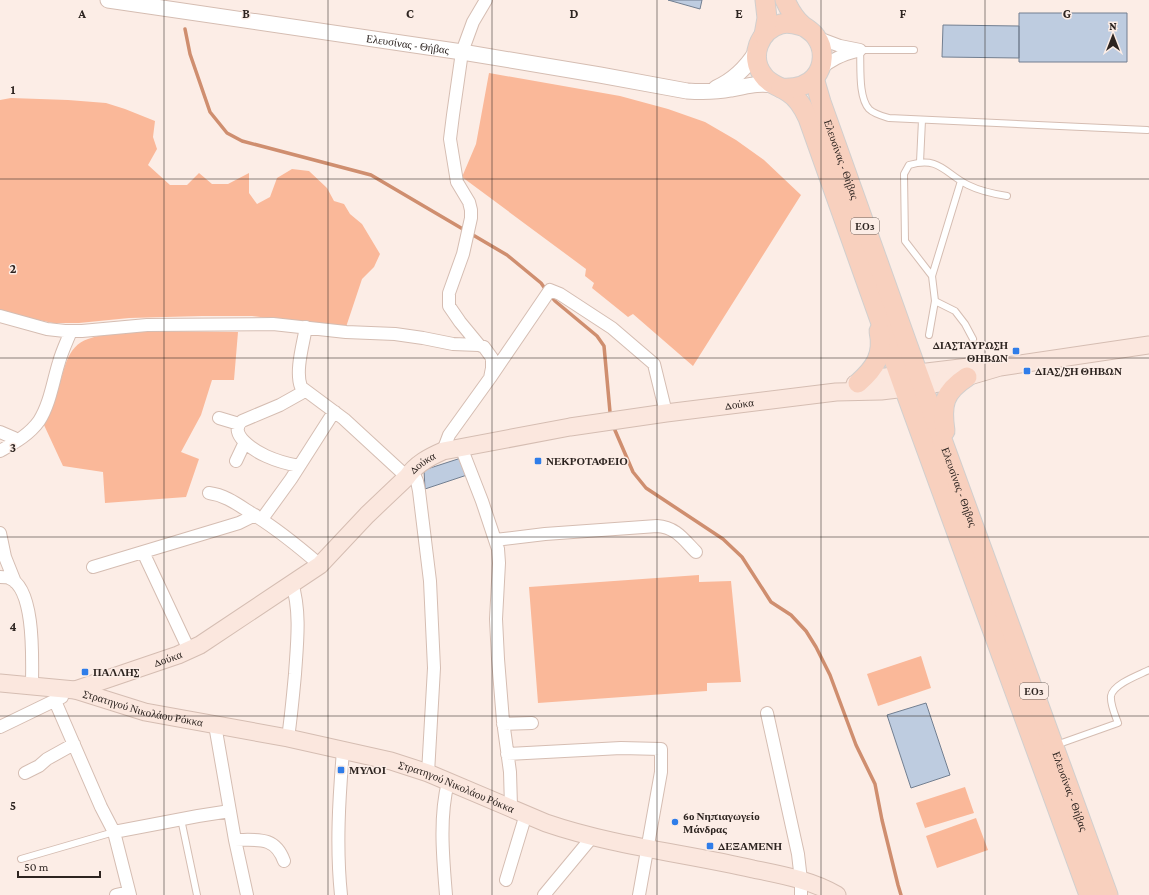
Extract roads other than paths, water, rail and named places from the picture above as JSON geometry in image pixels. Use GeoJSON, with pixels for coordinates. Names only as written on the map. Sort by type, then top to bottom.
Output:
{"type":"FeatureCollection","features":[{"type":"Feature","properties":{"kind":"main road","name":"Ελευσίνας - Θήβας"},"geometry":{"type":"LineString","coordinates":[[765,0],[767,18],[756,60],[760,71],[767,81],[788,92],[798,100],[803,108],[1089,895]]}},
{"type":"Feature","properties":{"kind":"main road","name":"Ελευσίνας - Θήβας"},"geometry":{"type":"LineString","coordinates":[[785,0],[792,13],[820,44],[822,62],[817,74],[821,102],[920,380],[1108,895]]}},
{"type":"Feature","properties":{"kind":"main road"},"geometry":{"type":"LineString","coordinates":[[760,43],[772,28],[782,24],[792,23],[809,31]]}},
{"type":"Feature","properties":{"kind":"main road"},"geometry":{"type":"LineString","coordinates":[[778,87],[790,89],[799,88],[807,84],[817,74]]}},
{"type":"Feature","properties":{"kind":"main road","name":"ΕΟ3"},"geometry":{"type":"LineString","coordinates":[[858,383],[865,377],[876,362],[881,350],[875,306]]}},
{"type":"Feature","properties":{"kind":"main road"},"geometry":{"type":"LineString","coordinates":[[920,380],[967,378],[1000,367],[1149,345]]}},
{"type":"Feature","properties":{"kind":"main road"},"geometry":{"type":"LineString","coordinates":[[920,380],[974,366],[1000,367]]}},
{"type":"Feature","properties":{"kind":"main road","name":"ΕΟ3"},"geometry":{"type":"LineString","coordinates":[[949,458],[943,420],[944,403],[951,390],[967,378]]}},
{"type":"Feature","properties":{"kind":"main road","name":"Δούκα"},"geometry":{"type":"LineString","coordinates":[[836,392],[858,383],[920,380]]}},
{"type":"Feature","properties":{"kind":"main road","name":"Δούκα"},"geometry":{"type":"LineString","coordinates":[[75,690],[200,645],[320,565],[366,515],[424,460],[443,451],[570,427],[666,413],[836,392],[859,392],[902,382]]}},
{"type":"Feature","properties":{"kind":"main road","name":"Στρατηγού Νικολάου Ρόκκα"},"geometry":{"type":"LineString","coordinates":[[0,682],[75,690],[145,712],[288,738],[343,751],[391,760],[428,773],[566,830],[648,848],[708,858],[801,887],[828,889],[837,895]]}},
{"type":"Feature","properties":{"kind":"street","name":"Ελευσίνας - Θήβας"},"geometry":{"type":"LineString","coordinates":[[108,0],[462,52],[600,74],[675,89],[708,92],[754,84],[778,87]]}},
{"type":"Feature","properties":{"kind":"street"},"geometry":{"type":"LineString","coordinates":[[479,345],[453,313],[449,299],[451,286],[463,254],[471,218],[471,210],[468,202],[457,182],[450,139],[462,52],[473,22],[486,0]]}},
{"type":"Feature","properties":{"kind":"street"},"geometry":{"type":"LineString","coordinates":[[809,31],[840,46],[860,50]]}},
{"type":"Feature","properties":{"kind":"street"},"geometry":{"type":"LineString","coordinates":[[708,92],[739,74],[748,64],[760,43]]}},
{"type":"Feature","properties":{"kind":"street"},"geometry":{"type":"LineString","coordinates":[[817,74],[830,61],[840,56],[860,50]]}},
{"type":"Feature","properties":{"kind":"street"},"geometry":{"type":"LineString","coordinates":[[443,451],[449,435],[550,290],[560,294],[612,328],[654,364],[666,413]]}},
{"type":"Feature","properties":{"kind":"street"},"geometry":{"type":"LineString","coordinates":[[0,316],[47,329],[71,331],[174,324],[273,324],[346,332],[395,334],[453,344],[479,345],[484,347],[492,358],[490,378]]}},
{"type":"Feature","properties":{"kind":"street"},"geometry":{"type":"LineString","coordinates":[[306,328],[298,380],[301,387],[335,412],[394,464],[410,473],[417,481],[430,581],[434,668],[428,773]]}},
{"type":"Feature","properties":{"kind":"street"},"geometry":{"type":"LineString","coordinates":[[0,451],[27,434],[39,421],[47,402],[59,361],[71,331]]}},
{"type":"Feature","properties":{"kind":"street"},"geometry":{"type":"LineString","coordinates":[[218,418],[239,424],[252,416],[280,405],[305,391]]}},
{"type":"Feature","properties":{"kind":"street"},"geometry":{"type":"LineString","coordinates":[[93,567],[258,517],[300,466],[335,412]]}},
{"type":"Feature","properties":{"kind":"street"},"geometry":{"type":"LineString","coordinates":[[239,424],[239,436],[264,456],[300,466]]}},
{"type":"Feature","properties":{"kind":"street"},"geometry":{"type":"LineString","coordinates":[[0,432],[14,438],[17,441]]}},
{"type":"Feature","properties":{"kind":"street"},"geometry":{"type":"LineString","coordinates":[[236,461],[245,442]]}},
{"type":"Feature","properties":{"kind":"street"},"geometry":{"type":"LineString","coordinates":[[461,447],[498,549],[499,563],[496,619],[503,724],[510,772],[518,811],[506,880]]}},
{"type":"Feature","properties":{"kind":"street"},"geometry":{"type":"LineString","coordinates":[[209,493],[218,494],[258,517],[277,530],[320,565]]}},
{"type":"Feature","properties":{"kind":"street"},"geometry":{"type":"LineString","coordinates":[[494,540],[545,534],[657,526],[667,527],[674,531],[696,552]]}},
{"type":"Feature","properties":{"kind":"street"},"geometry":{"type":"LineString","coordinates":[[0,533],[5,556],[15,582]]}},
{"type":"Feature","properties":{"kind":"street"},"geometry":{"type":"LineString","coordinates":[[142,552],[189,650]]}},
{"type":"Feature","properties":{"kind":"street"},"geometry":{"type":"LineString","coordinates":[[0,577],[9,578],[15,582],[20,588],[26,603],[30,619],[32,686]]}},
{"type":"Feature","properties":{"kind":"street"},"geometry":{"type":"LineString","coordinates":[[288,738],[297,648],[296,596],[292,583]]}},
{"type":"Feature","properties":{"kind":"street"},"geometry":{"type":"LineString","coordinates":[[0,726],[55,701],[75,690]]}},
{"type":"Feature","properties":{"kind":"street"},"geometry":{"type":"LineString","coordinates":[[55,701],[101,807],[114,832],[129,893],[116,895]]}},
{"type":"Feature","properties":{"kind":"street"},"geometry":{"type":"LineString","coordinates":[[767,713],[798,854],[801,887]]}},
{"type":"Feature","properties":{"kind":"street"},"geometry":{"type":"LineString","coordinates":[[503,724],[532,723]]}},
{"type":"Feature","properties":{"kind":"street"},"geometry":{"type":"LineString","coordinates":[[215,725],[235,840],[247,895]]}},
{"type":"Feature","properties":{"kind":"street"},"geometry":{"type":"LineString","coordinates":[[25,773],[74,744]]}},
{"type":"Feature","properties":{"kind":"street"},"geometry":{"type":"LineString","coordinates":[[507,754],[621,748],[661,749],[661,772],[639,895]]}},
{"type":"Feature","properties":{"kind":"street"},"geometry":{"type":"LineString","coordinates":[[341,895],[338,867],[338,812],[343,751]]}},
{"type":"Feature","properties":{"kind":"street"},"geometry":{"type":"LineString","coordinates":[[446,895],[443,865],[443,806],[448,782]]}},
{"type":"Feature","properties":{"kind":"street"},"geometry":{"type":"LineString","coordinates":[[114,832],[181,819],[230,812]]}},
{"type":"Feature","properties":{"kind":"street"},"geometry":{"type":"LineString","coordinates":[[544,895],[593,836]]}},
{"type":"Feature","properties":{"kind":"street"},"geometry":{"type":"LineString","coordinates":[[235,840],[263,840],[271,843],[282,854],[284,861]]}},
{"type":"Feature","properties":{"kind":"lane"},"geometry":{"type":"LineString","coordinates":[[914,50],[860,50],[862,92],[869,109],[878,115],[889,118],[922,120],[1147,130]]}},
{"type":"Feature","properties":{"kind":"lane"},"geometry":{"type":"LineString","coordinates":[[920,162],[922,120]]}},
{"type":"Feature","properties":{"kind":"lane"},"geometry":{"type":"LineString","coordinates":[[932,276],[905,241],[904,174],[909,165],[920,162],[932,163],[942,167],[968,186],[1007,196]]}},
{"type":"Feature","properties":{"kind":"lane"},"geometry":{"type":"LineString","coordinates":[[929,335],[935,301],[932,276],[961,181]]}},
{"type":"Feature","properties":{"kind":"lane"},"geometry":{"type":"LineString","coordinates":[[935,301],[955,311],[965,324],[973,339]]}},
{"type":"Feature","properties":{"kind":"lane"},"geometry":{"type":"LineString","coordinates":[[1054,745],[1118,723],[1111,701],[1111,694],[1115,687],[1149,670]]}},
{"type":"Feature","properties":{"kind":"lane"},"geometry":{"type":"LineString","coordinates":[[181,819],[198,895]]}},
{"type":"Feature","properties":{"kind":"lane"},"geometry":{"type":"LineString","coordinates":[[21,859],[114,832]]}},
{"type":"Feature","properties":{"kind":"waterway"},"geometry":{"type":"LineString","coordinates":[[185,29],[190,54],[210,112],[227,133],[242,141],[371,175],[507,255],[541,283],[546,290]]}},
{"type":"Feature","properties":{"kind":"waterway"},"geometry":{"type":"LineString","coordinates":[[550,295],[555,301],[597,336],[604,346],[610,412]]}},
{"type":"Feature","properties":{"kind":"waterway"},"geometry":{"type":"LineString","coordinates":[[614,428],[633,472],[646,488],[723,539],[742,557],[771,602],[791,615],[806,631],[816,647],[830,675],[856,745],[875,784],[882,820],[901,895]]}},
{"type":"Feature","properties":{"kind":"place","name":"ΔΙΑΣΤΑΥΡΩΣΗ ΘΗΒΩΝ"},"geometry":{"type":"Point","coordinates":[1016,351]}},
{"type":"Feature","properties":{"kind":"place","name":"ΔΙΑΣ/ΣΗ ΘΗΒΩΝ"},"geometry":{"type":"Point","coordinates":[1027,371]}},
{"type":"Feature","properties":{"kind":"place","name":"ΝΕΚΡΟΤΑΦΕΙΟ"},"geometry":{"type":"Point","coordinates":[538,461]}},
{"type":"Feature","properties":{"kind":"place","name":"ΠΑΛΛΗΣ"},"geometry":{"type":"Point","coordinates":[85,672]}},
{"type":"Feature","properties":{"kind":"place","name":"ΜΥΛΟΙ"},"geometry":{"type":"Point","coordinates":[341,770]}},
{"type":"Feature","properties":{"kind":"place","name":"6ο Νηπιαγωγείο Μάνδρας"},"geometry":{"type":"Point","coordinates":[675,822]}},
{"type":"Feature","properties":{"kind":"place","name":"ΔΕΞΑΜΕΝΗ"},"geometry":{"type":"Point","coordinates":[710,846]}}]}
